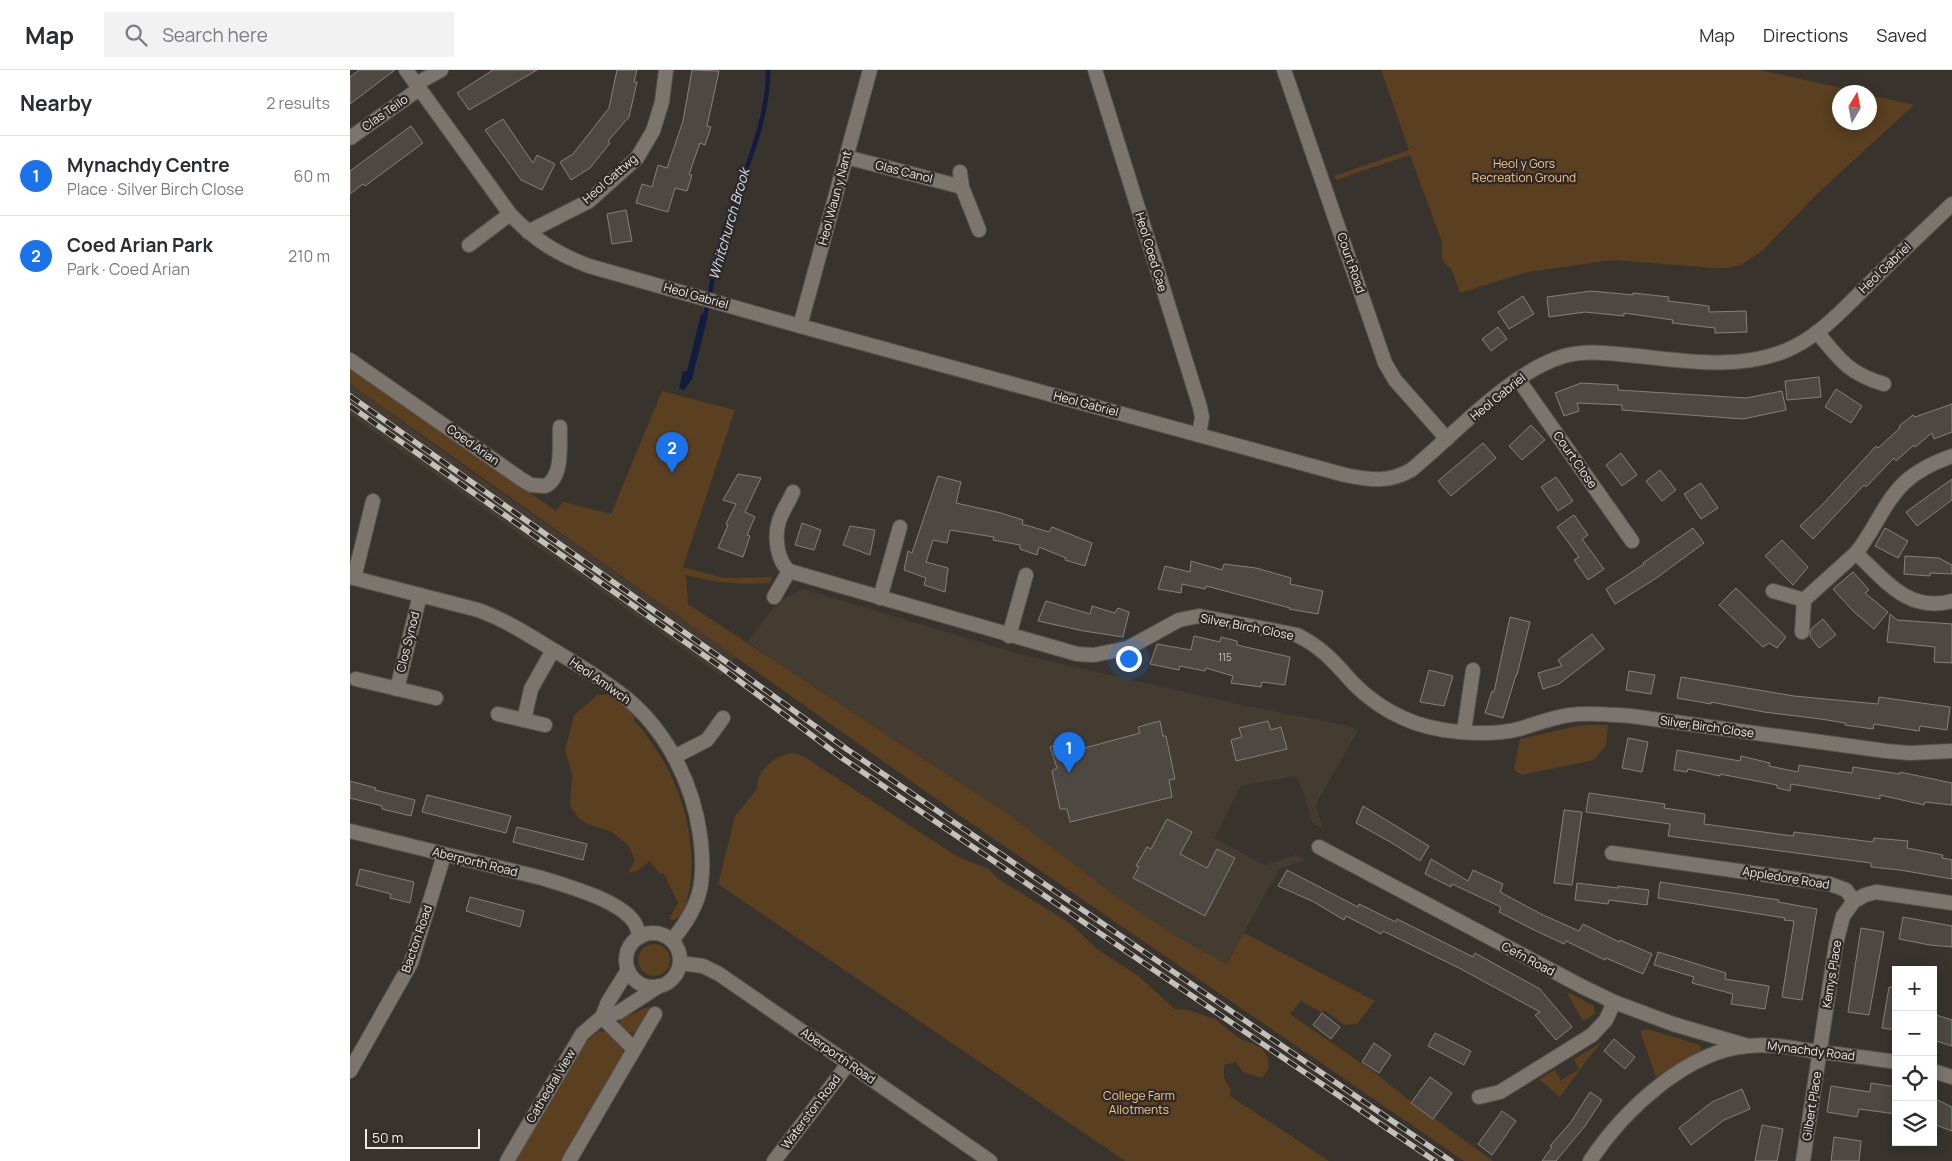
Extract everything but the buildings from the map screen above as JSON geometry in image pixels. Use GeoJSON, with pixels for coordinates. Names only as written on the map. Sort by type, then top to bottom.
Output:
{"type":"FeatureCollection","features":[{"type":"Feature","properties":{"kind":"street","name":"Heol Gabriel"},"geometry":{"type":"LineString","coordinates":[[406,70],[510,214],[528,232],[557,254],[800,326],[1346,475],[1378,480],[1400,476],[1411,470],[1518,379],[1549,361],[1582,353],[1605,353],[1719,363],[1759,359],[1785,351],[1803,342],[1833,320],[1952,204]]}},
{"type":"Feature","properties":{"kind":"street","name":"Clas Teilo"},"geometry":{"type":"LineString","coordinates":[[350,138],[440,70]]}},
{"type":"Feature","properties":{"kind":"street","name":"Heol Gattwg"},"geometry":{"type":"LineString","coordinates":[[528,232],[589,201],[637,158],[654,131],[662,102],[666,70]]}},
{"type":"Feature","properties":{"kind":"street","name":"Heol Waun y Nant"},"geometry":{"type":"LineString","coordinates":[[800,326],[870,70]]}},
{"type":"Feature","properties":{"kind":"street","name":"Heol Coed Cae"},"geometry":{"type":"LineString","coordinates":[[1095,70],[1200,407],[1202,417],[1199,434]]}},
{"type":"Feature","properties":{"kind":"street","name":"Court Road"},"geometry":{"type":"LineString","coordinates":[[1284,70],[1385,363],[1395,380],[1447,439]]}},
{"type":"Feature","properties":{"kind":"street","name":"Glas Canol"},"geometry":{"type":"LineString","coordinates":[[846,157],[962,187]]}},
{"type":"Feature","properties":{"kind":"street"},"geometry":{"type":"LineString","coordinates":[[960,172],[962,187],[979,230]]}},
{"type":"Feature","properties":{"kind":"street"},"geometry":{"type":"LineString","coordinates":[[469,245],[510,214]]}},
{"type":"Feature","properties":{"kind":"street"},"geometry":{"type":"LineString","coordinates":[[1818,332],[1842,362],[1855,373],[1884,384]]}},
{"type":"Feature","properties":{"kind":"street","name":"Coed Arian"},"geometry":{"type":"LineString","coordinates":[[350,360],[531,485],[545,486],[554,479],[558,468],[560,427]]}},
{"type":"Feature","properties":{"kind":"street","name":"Court Close"},"geometry":{"type":"LineString","coordinates":[[1518,379],[1632,541]]}},
{"type":"Feature","properties":{"kind":"street"},"geometry":{"type":"LineString","coordinates":[[1802,632],[1804,600],[1856,554],[1893,496],[1905,482],[1921,470],[1952,456]]}},
{"type":"Feature","properties":{"kind":"street"},"geometry":{"type":"LineString","coordinates":[[774,597],[789,571],[783,566],[780,559],[777,538],[780,520],[793,492]]}},
{"type":"Feature","properties":{"kind":"street"},"geometry":{"type":"LineString","coordinates":[[352,577],[373,502]]}},
{"type":"Feature","properties":{"kind":"street"},"geometry":{"type":"LineString","coordinates":[[880,598],[900,527]]}},
{"type":"Feature","properties":{"kind":"street"},"geometry":{"type":"LineString","coordinates":[[1856,554],[1907,598],[1932,604],[1952,601]]}},
{"type":"Feature","properties":{"kind":"street","name":"Silver Birch Close"},"geometry":{"type":"LineString","coordinates":[[789,571],[1009,636],[1077,654],[1094,655],[1128,648],[1179,620],[1199,616],[1291,634],[1328,654],[1354,684],[1387,710],[1418,724],[1464,732],[1504,732],[1570,715],[1610,714],[1886,751],[1910,753],[1952,751]]}},
{"type":"Feature","properties":{"kind":"street"},"geometry":{"type":"LineString","coordinates":[[1009,636],[1026,575]]}},
{"type":"Feature","properties":{"kind":"street","name":"Heol Amlwch"},"geometry":{"type":"LineString","coordinates":[[352,577],[498,617],[594,674],[626,698],[648,721],[682,770],[694,807],[701,845],[703,873],[700,894],[686,924],[672,940]]}},
{"type":"Feature","properties":{"kind":"street"},"geometry":{"type":"LineString","coordinates":[[1774,591],[1804,600]]}},
{"type":"Feature","properties":{"kind":"street","name":"Clos Synod"},"geometry":{"type":"LineString","coordinates":[[396,689],[420,595]]}},
{"type":"Feature","properties":{"kind":"street"},"geometry":{"type":"LineString","coordinates":[[524,720],[531,689],[554,650]]}},
{"type":"Feature","properties":{"kind":"street"},"geometry":{"type":"LineString","coordinates":[[1464,732],[1473,670]]}},
{"type":"Feature","properties":{"kind":"street","name":"Clos Synod"},"geometry":{"type":"LineString","coordinates":[[356,678],[436,698]]}},
{"type":"Feature","properties":{"kind":"street"},"geometry":{"type":"LineString","coordinates":[[498,714],[546,725]]}},
{"type":"Feature","properties":{"kind":"street"},"geometry":{"type":"LineString","coordinates":[[674,757],[708,740],[723,718]]}},
{"type":"Feature","properties":{"kind":"street","name":"Aberporth Road"},"geometry":{"type":"LineString","coordinates":[[350,831],[542,878],[594,896],[623,910],[635,922],[640,937]]}},
{"type":"Feature","properties":{"kind":"street","name":"Cefn Road"},"geometry":{"type":"LineString","coordinates":[[1319,847],[1566,979],[1614,1002],[1674,1024],[1748,1046]]}},
{"type":"Feature","properties":{"kind":"street","name":"Appledore Road"},"geometry":{"type":"LineString","coordinates":[[1612,853],[1830,884],[1846,890],[1854,901]]}},
{"type":"Feature","properties":{"kind":"street","name":"Bacton Road"},"geometry":{"type":"LineString","coordinates":[[350,1071],[411,962],[444,854]]}},
{"type":"Feature","properties":{"kind":"street"},"geometry":{"type":"LineString","coordinates":[[1854,901],[1876,892],[1952,903]]}},
{"type":"Feature","properties":{"kind":"street","name":"Kemys Place"},"geometry":{"type":"LineString","coordinates":[[1820,1052],[1840,925],[1843,916],[1854,901]]}},
{"type":"Feature","properties":{"kind":"street"},"geometry":{"type":"LineString","coordinates":[[656,933],[672,940],[677,947],[680,963],[673,978],[659,986],[644,985],[638,982],[628,970],[626,962],[629,948],[640,937],[656,933]]}},
{"type":"Feature","properties":{"kind":"street","name":"Aberporth Road"},"geometry":{"type":"LineString","coordinates":[[680,963],[702,966],[719,974],[990,1161]]}},
{"type":"Feature","properties":{"kind":"street","name":"Cathedral View"},"geometry":{"type":"LineString","coordinates":[[602,1017],[608,1002],[628,970]]}},
{"type":"Feature","properties":{"kind":"street","name":"Cathedral View"},"geometry":{"type":"LineString","coordinates":[[507,1161],[582,1034],[602,1017],[618,1012],[659,986]]}},
{"type":"Feature","properties":{"kind":"street"},"geometry":{"type":"LineString","coordinates":[[1479,1097],[1500,1092],[1592,1035],[1606,1020],[1614,1002]]}},
{"type":"Feature","properties":{"kind":"street"},"geometry":{"type":"LineString","coordinates":[[568,1161],[655,1014]]}},
{"type":"Feature","properties":{"kind":"street"},"geometry":{"type":"LineString","coordinates":[[602,1017],[634,1049]]}},
{"type":"Feature","properties":{"kind":"street","name":"Mynachdy Road"},"geometry":{"type":"LineString","coordinates":[[1590,1161],[1622,1118],[1655,1089],[1700,1061],[1731,1048],[1784,1046],[1892,1061]]}},
{"type":"Feature","properties":{"kind":"street","name":"Gilbert Place"},"geometry":{"type":"LineString","coordinates":[[1803,1161],[1820,1052]]}},
{"type":"Feature","properties":{"kind":"street","name":"Waterston Road"},"geometry":{"type":"LineString","coordinates":[[774,1161],[848,1064]]}},
{"type":"Feature","properties":{"kind":"street"},"geometry":{"type":"LineString","coordinates":[[1937,1072],[1952,1078]]}},
{"type":"Feature","properties":{"kind":"shaded area"},"geometry":{"type":"Polygon","coordinates":[[[350,384],[459,463],[736,657],[721,676],[350,415],[350,384]]]}},
{"type":"Feature","properties":{"kind":"shaded area"},"geometry":{"type":"Polygon","coordinates":[[[803,589],[1023,655],[1242,705],[1350,726],[1358,731],[1316,804],[1323,829],[1312,823],[1304,793],[1296,776],[1241,786],[1214,838],[1265,865],[1296,855],[1306,860],[1279,869],[1227,964],[1176,936],[1113,894],[1011,816],[747,642],[779,601],[803,589]]]}},
{"type":"Feature","properties":{"kind":"green space","name":"Heol y Gors Recreation Ground"},"geometry":{"type":"Polygon","coordinates":[[[1381,70],[1760,70],[1832,86],[1832,130],[1877,130],[1877,97],[1914,105],[1818,193],[1762,251],[1741,265],[1728,268],[1713,268],[1613,260],[1528,272],[1460,293],[1451,268],[1447,266],[1442,258],[1442,242],[1410,155],[1336,180],[1334,176],[1409,150],[1381,70]]]}},
{"type":"Feature","properties":{"kind":"green space"},"geometry":{"type":"Polygon","coordinates":[[[350,367],[556,511],[563,502],[611,514],[662,391],[735,410],[683,567],[724,578],[772,577],[770,583],[749,584],[718,582],[686,575],[688,604],[1011,816],[1113,894],[1176,936],[1227,964],[1244,933],[1375,1001],[1357,1024],[1344,1025],[1324,1010],[1322,1013],[1301,1001],[1290,1014],[1377,1074],[1405,1097],[1493,1161],[1464,1161],[959,815],[350,384],[350,367]]]}},
{"type":"Feature","properties":{"kind":"green space"},"geometry":{"type":"Polygon","coordinates":[[[630,693],[638,698],[634,721],[665,763],[682,804],[688,826],[691,848],[689,893],[683,914],[674,920],[669,919],[678,903],[664,874],[659,873],[650,861],[637,871],[628,873],[635,860],[628,845],[612,832],[579,819],[570,806],[572,774],[565,750],[574,715],[597,695],[630,693]]]}},
{"type":"Feature","properties":{"kind":"green space"},"geometry":{"type":"Polygon","coordinates":[[[1582,725],[1608,725],[1606,746],[1594,760],[1522,775],[1514,770],[1520,739],[1582,725]]]}},
{"type":"Feature","properties":{"kind":"green space","name":"College Farm Allotments"},"geometry":{"type":"Polygon","coordinates":[[[793,753],[803,756],[958,857],[989,869],[997,878],[1071,924],[1097,949],[1137,975],[1175,1009],[1188,1010],[1215,1019],[1239,1038],[1262,1048],[1268,1058],[1269,1068],[1262,1078],[1243,1072],[1236,1062],[1224,1065],[1224,1078],[1231,1090],[1230,1096],[1329,1161],[1125,1161],[718,884],[735,816],[757,789],[763,770],[773,760],[793,753]]]}},
{"type":"Feature","properties":{"kind":"green space"},"geometry":{"type":"Polygon","coordinates":[[[654,944],[660,945],[665,949],[669,954],[669,966],[665,971],[660,975],[654,976],[648,975],[643,971],[639,966],[638,960],[639,954],[643,949],[648,945],[654,944]]]}},
{"type":"Feature","properties":{"kind":"green space"},"geometry":{"type":"Polygon","coordinates":[[[1566,991],[1594,1006],[1595,1014],[1583,1021],[1566,991]]]}},
{"type":"Feature","properties":{"kind":"green space"},"geometry":{"type":"Polygon","coordinates":[[[650,1006],[637,1031],[633,1033],[626,1032],[620,1026],[620,1018],[624,1015],[628,1016],[650,1006]]]}},
{"type":"Feature","properties":{"kind":"green space"},"geometry":{"type":"Polygon","coordinates":[[[1647,1029],[1700,1045],[1701,1050],[1656,1077],[1640,1031],[1647,1029]]]}},
{"type":"Feature","properties":{"kind":"green space"},"geometry":{"type":"Polygon","coordinates":[[[599,1031],[606,1032],[623,1047],[623,1056],[561,1161],[514,1161],[584,1043],[599,1031]]]}},
{"type":"Feature","properties":{"kind":"green space"},"geometry":{"type":"Polygon","coordinates":[[[1602,1042],[1560,1097],[1539,1079],[1555,1070],[1561,1080],[1579,1070],[1574,1059],[1602,1042]]]}},
{"type":"Feature","properties":{"kind":"water"},"geometry":{"type":"Polygon","coordinates":[[[701,314],[708,316],[692,379],[684,390],[679,388],[683,371],[687,371],[701,314]]]}},
{"type":"Feature","properties":{"kind":"waterway","name":"Whitchurch Brook"},"geometry":{"type":"LineString","coordinates":[[704,320],[723,234],[760,128],[767,89],[768,70]]}},
{"type":"Feature","properties":{"kind":"railway"},"geometry":{"type":"LineString","coordinates":[[350,396],[848,750],[1451,1161]]}},
{"type":"Feature","properties":{"kind":"railway"},"geometry":{"type":"LineString","coordinates":[[350,406],[722,668],[842,758],[1435,1161]]}},
{"type":"Feature","properties":{"kind":"place","name":"Coed Arian Park"},"geometry":{"type":"Point","coordinates":[672,473]}},
{"type":"Feature","properties":{"kind":"place","name":"Mynachdy Centre"},"geometry":{"type":"Point","coordinates":[1069,773]}}]}
